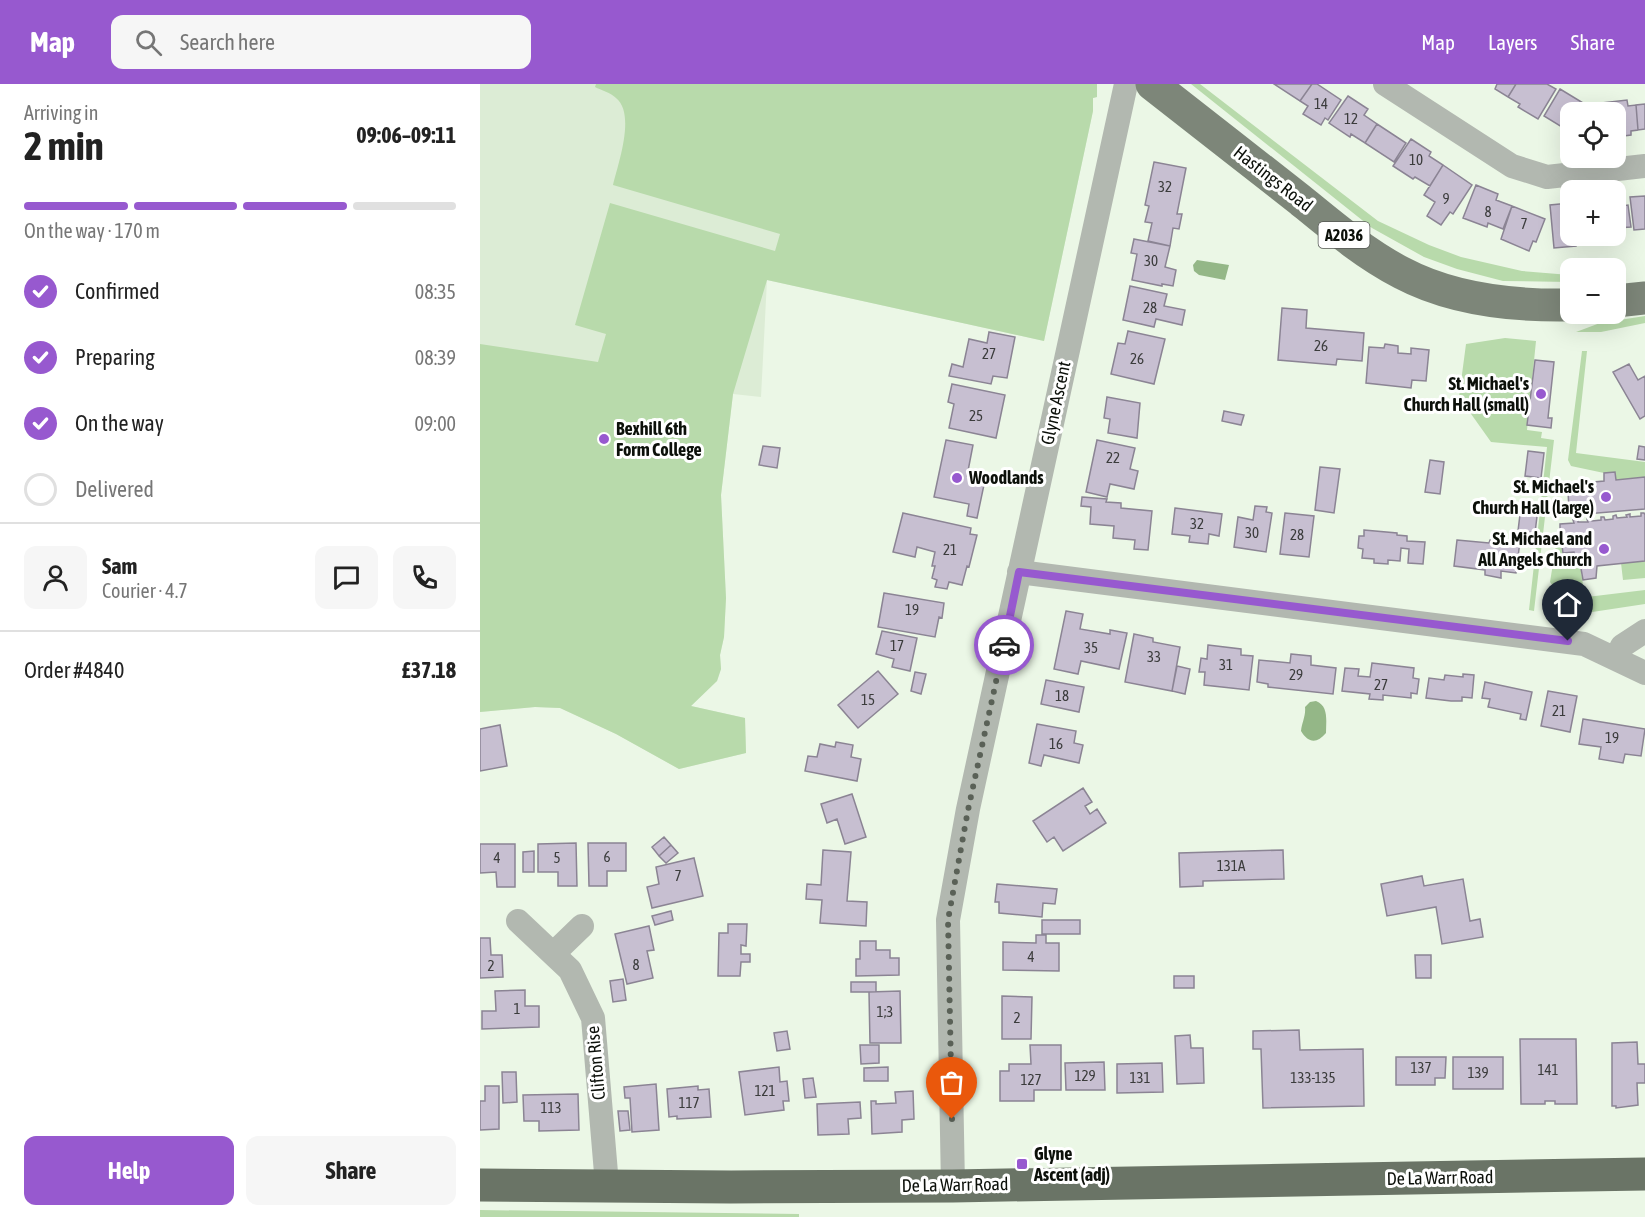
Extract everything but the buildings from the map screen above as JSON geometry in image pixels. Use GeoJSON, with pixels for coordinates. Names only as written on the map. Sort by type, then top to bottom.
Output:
{"type":"FeatureCollection","features":[{"type":"Feature","properties":{"kind":"highway","name":"De La Warr Road"},"geometry":{"type":"LineString","coordinates":[[480,1185],[953,1186],[1645,1174]]}},
{"type":"Feature","properties":{"kind":"main road","name":"Hastings Road"},"geometry":{"type":"LineString","coordinates":[[1152,84],[1360,248],[1403,274],[1449,291],[1498,302],[1536,306],[1560,305]]}},
{"type":"Feature","properties":{"kind":"main road"},"geometry":{"type":"LineString","coordinates":[[1626,300],[1645,298]]}},
{"type":"Feature","properties":{"kind":"street","name":"Glyne Ascent"},"geometry":{"type":"LineString","coordinates":[[953,1186],[948,920],[968,810],[1126,84]]}},
{"type":"Feature","properties":{"kind":"street"},"geometry":{"type":"LineString","coordinates":[[1385,84],[1512,166],[1547,177],[1645,166]]}},
{"type":"Feature","properties":{"kind":"street"},"geometry":{"type":"LineString","coordinates":[[1019,572],[1584,644],[1645,673]]}},
{"type":"Feature","properties":{"kind":"street"},"geometry":{"type":"LineString","coordinates":[[1616,658],[1622,646],[1645,631]]}},
{"type":"Feature","properties":{"kind":"street","name":"Clifton Rise"},"geometry":{"type":"LineString","coordinates":[[518,921],[570,970],[593,1018],[607,1185]]}},
{"type":"Feature","properties":{"kind":"street"},"geometry":{"type":"LineString","coordinates":[[553,954],[582,926]]}},
{"type":"Feature","properties":{"kind":"shaded area","name":"Bexhill 6th Form College"},"geometry":{"type":"Polygon","coordinates":[[[480,84],[1097,84],[1097,97],[1093,98],[1093,111],[1044,341],[767,280],[761,397],[733,394],[721,495],[726,598],[724,637],[720,655],[721,669],[717,681],[691,706],[745,718],[746,753],[679,769],[616,734],[560,708],[535,707],[480,712],[480,84]]]}},
{"type":"Feature","properties":{"kind":"shaded area","name":"Bexhill 6th Form College"},"geometry":{"type":"Polygon","coordinates":[[[596,84],[1097,84],[1097,97],[1093,98],[1093,111],[1044,341],[767,280],[733,394],[721,495],[726,598],[724,637],[720,655],[721,669],[717,681],[691,706],[745,718],[746,753],[679,769],[616,734],[560,708],[535,707],[480,712],[480,344],[598,362],[606,334],[575,325],[610,203],[775,251],[780,234],[613,185],[624,140],[625,115],[622,105],[616,98],[595,87],[596,84]]]}},
{"type":"Feature","properties":{"kind":"shaded area"},"geometry":{"type":"Polygon","coordinates":[[[1191,84],[1200,84],[1378,221],[1461,257],[1522,271],[1560,274],[1560,282],[1503,281],[1457,269],[1424,257],[1372,228],[1191,84]]]}},
{"type":"Feature","properties":{"kind":"shaded area"},"geometry":{"type":"Polygon","coordinates":[[[1197,260],[1229,265],[1225,280],[1199,275],[1194,271],[1193,265],[1197,260]]]}},
{"type":"Feature","properties":{"kind":"shaded area"},"geometry":{"type":"Polygon","coordinates":[[[1645,316],[1645,323],[1601,332],[1576,332],[1597,324],[1626,324],[1626,319],[1645,316]]]}},
{"type":"Feature","properties":{"kind":"shaded area"},"geometry":{"type":"Polygon","coordinates":[[[1505,338],[1536,341],[1527,430],[1542,432],[1541,438],[1554,440],[1534,611],[1529,610],[1547,447],[1491,442],[1459,397],[1466,344],[1505,338]]]}},
{"type":"Feature","properties":{"kind":"shaded area"},"geometry":{"type":"Polygon","coordinates":[[[1582,351],[1587,351],[1576,453],[1645,462],[1645,477],[1616,480],[1615,472],[1604,473],[1571,466],[1568,460],[1582,351]]]}},
{"type":"Feature","properties":{"kind":"shaded area"},"geometry":{"type":"Polygon","coordinates":[[[1558,533],[1559,545],[1562,545],[1563,553],[1574,552],[1575,558],[1579,557],[1583,585],[1553,586],[1550,582],[1558,533]]]}},
{"type":"Feature","properties":{"kind":"shaded area"},"geometry":{"type":"Polygon","coordinates":[[[1645,561],[1645,578],[1623,580],[1621,563],[1645,561]]]}},
{"type":"Feature","properties":{"kind":"shaded area"},"geometry":{"type":"Polygon","coordinates":[[[1645,590],[1645,604],[1579,614],[1545,612],[1552,603],[1562,600],[1645,590]]]}},
{"type":"Feature","properties":{"kind":"shaded area"},"geometry":{"type":"Polygon","coordinates":[[[1316,701],[1325,710],[1326,733],[1313,741],[1301,731],[1305,707],[1310,702],[1316,701]]]}},
{"type":"Feature","properties":{"kind":"shaded area"},"geometry":{"type":"Polygon","coordinates":[[[480,1210],[799,1214],[799,1217],[480,1217],[480,1210]]]}},
{"type":"Feature","properties":{"kind":"way so far"},"geometry":{"type":"LineString","coordinates":[[952,1119],[948,920],[968,810],[1004,645]]}},
{"type":"Feature","properties":{"kind":"place","name":"St. Michael's Church Hall (small)"},"geometry":{"type":"Point","coordinates":[1541,394]}},
{"type":"Feature","properties":{"kind":"place","name":"Bexhill 6th Form College"},"geometry":{"type":"Point","coordinates":[604,439]}},
{"type":"Feature","properties":{"kind":"place","name":"Woodlands"},"geometry":{"type":"Point","coordinates":[957,478]}},
{"type":"Feature","properties":{"kind":"place","name":"St. Michael's Church Hall (large)"},"geometry":{"type":"Point","coordinates":[1606,497]}},
{"type":"Feature","properties":{"kind":"place","name":"St. Michael and All Angels Church"},"geometry":{"type":"Point","coordinates":[1604,549]}},
{"type":"Feature","properties":{"kind":"place","name":"Glyne Ascent (adj)"},"geometry":{"type":"Point","coordinates":[1022,1164]}},
{"type":"Feature","properties":{"kind":"route"},"geometry":{"type":"LineString","coordinates":[[1004,645],[1019,572],[1568,641]]}}]}
